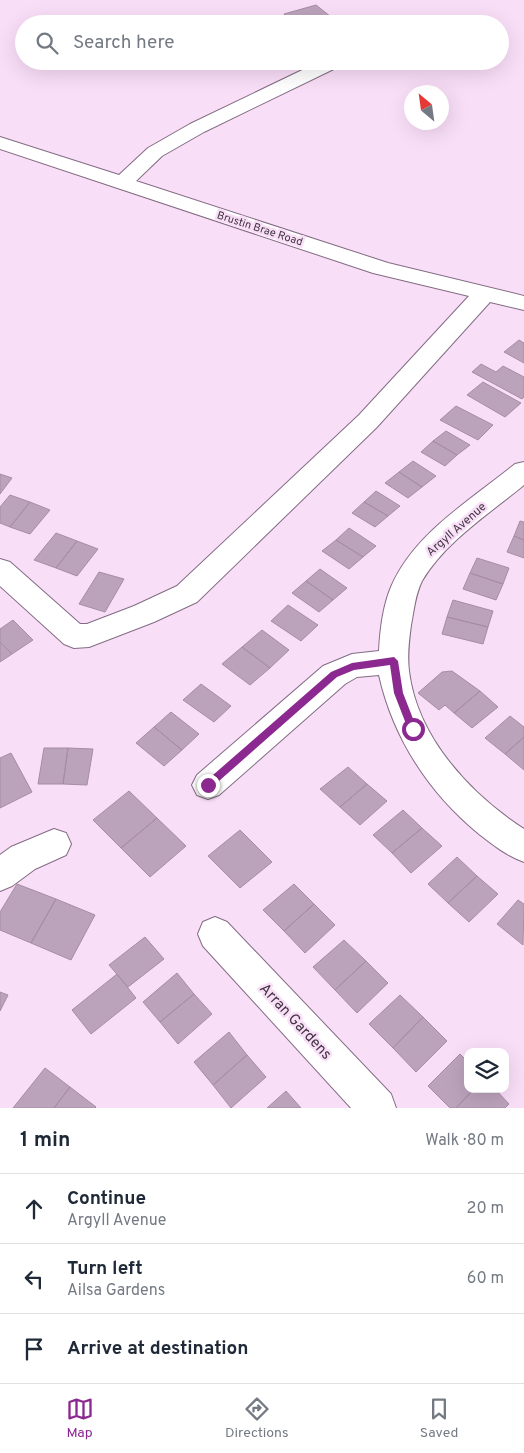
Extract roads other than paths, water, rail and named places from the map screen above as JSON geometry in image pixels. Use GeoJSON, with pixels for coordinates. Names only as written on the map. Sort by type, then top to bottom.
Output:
{"type":"FeatureCollection","features":[{"type":"Feature","properties":{"kind":"street"},"geometry":{"type":"LineString","coordinates":[[122,183],[155,152],[197,128],[317,70]]}},
{"type":"Feature","properties":{"kind":"street","name":"Brustin Brae Road"},"geometry":{"type":"LineString","coordinates":[[0,143],[381,268],[524,302]]}},
{"type":"Feature","properties":{"kind":"street"},"geometry":{"type":"LineString","coordinates":[[0,571],[74,636],[89,636],[187,594],[368,421],[485,293]]}},
{"type":"Feature","properties":{"kind":"street","name":"Argyll Avenue"},"geometry":{"type":"LineString","coordinates":[[524,471],[442,539],[418,566],[407,584],[401,600],[394,661],[396,684],[405,711],[432,762],[446,781],[469,805],[493,826],[524,847]]}},
{"type":"Feature","properties":{"kind":"street"},"geometry":{"type":"LineString","coordinates":[[208,785],[334,675],[352,666],[394,661]]}},
{"type":"Feature","properties":{"kind":"street"},"geometry":{"type":"LineString","coordinates":[[0,875],[23,858],[54,844]]}},
{"type":"Feature","properties":{"kind":"street","name":"Arran Gardens"},"geometry":{"type":"LineString","coordinates":[[215,934],[377,1108]]}}]}
